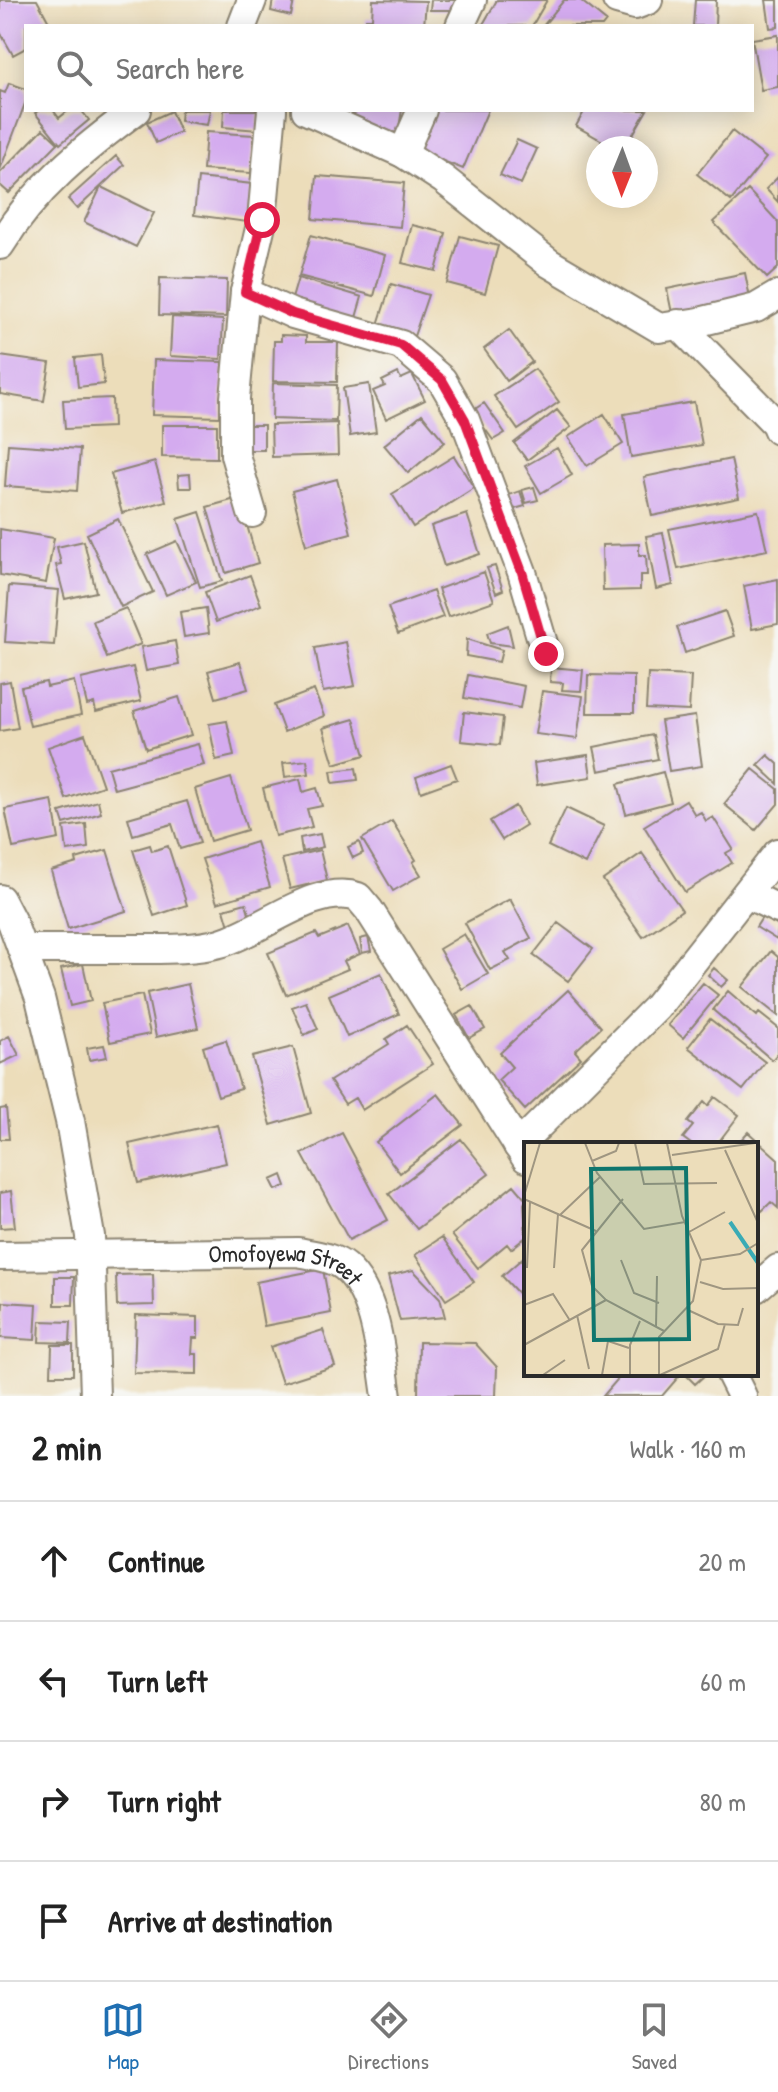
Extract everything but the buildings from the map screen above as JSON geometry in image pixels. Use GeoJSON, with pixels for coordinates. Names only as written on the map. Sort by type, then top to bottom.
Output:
{"type":"FeatureCollection","features":[{"type":"Feature","properties":{"kind":"street"},"geometry":{"type":"LineString","coordinates":[[243,24],[252,0]]}},
{"type":"Feature","properties":{"kind":"street"},"geometry":{"type":"LineString","coordinates":[[461,24],[472,0]]}},
{"type":"Feature","properties":{"kind":"street"},"geometry":{"type":"LineString","coordinates":[[617,0],[635,5],[648,0]]}},
{"type":"Feature","properties":{"kind":"street"},"geometry":{"type":"LineString","coordinates":[[3,233],[42,187],[100,136],[133,112]]}},
{"type":"Feature","properties":{"kind":"street"},"geometry":{"type":"LineString","coordinates":[[252,513],[235,455],[235,398],[245,292],[262,220],[272,112]]}},
{"type":"Feature","properties":{"kind":"street"},"geometry":{"type":"LineString","coordinates":[[311,112],[403,153],[443,179],[549,263],[659,328],[756,308],[778,295]]}},
{"type":"Feature","properties":{"kind":"street"},"geometry":{"type":"LineString","coordinates":[[403,153],[421,112]]}},
{"type":"Feature","properties":{"kind":"street"},"geometry":{"type":"LineString","coordinates":[[245,292],[293,314],[401,345],[442,380],[465,420],[522,572],[546,654]]}},
{"type":"Feature","properties":{"kind":"street"},"geometry":{"type":"LineString","coordinates":[[678,324],[775,423],[778,430]]}},
{"type":"Feature","properties":{"kind":"street"},"geometry":{"type":"LineString","coordinates":[[531,1142],[656,1008],[778,853]]}},
{"type":"Feature","properties":{"kind":"street"},"geometry":{"type":"LineString","coordinates":[[22,949],[164,949],[218,944],[251,932],[309,900],[333,893],[358,897],[522,1152]]}},
{"type":"Feature","properties":{"kind":"street"},"geometry":{"type":"LineString","coordinates":[[747,894],[778,909]]}},
{"type":"Feature","properties":{"kind":"street"},"geometry":{"type":"LineString","coordinates":[[0,899],[40,998],[70,1121],[90,1236],[95,1396]]}},
{"type":"Feature","properties":{"kind":"street","name":"Omofoyewa Street"},"geometry":{"type":"LineString","coordinates":[[0,1256],[298,1252],[325,1258],[345,1267],[361,1287],[373,1317],[387,1396]]}},
{"type":"Feature","properties":{"kind":"street"},"geometry":{"type":"LineString","coordinates":[[758,1286],[778,1269]]}},
{"type":"Feature","properties":{"kind":"street"},"geometry":{"type":"LineString","coordinates":[[732,1376],[742,1396]]}},
{"type":"Feature","properties":{"kind":"route"},"geometry":{"type":"LineString","coordinates":[[262,220],[245,292],[293,314],[401,345],[442,380],[465,420],[522,572],[546,654]]}}]}
